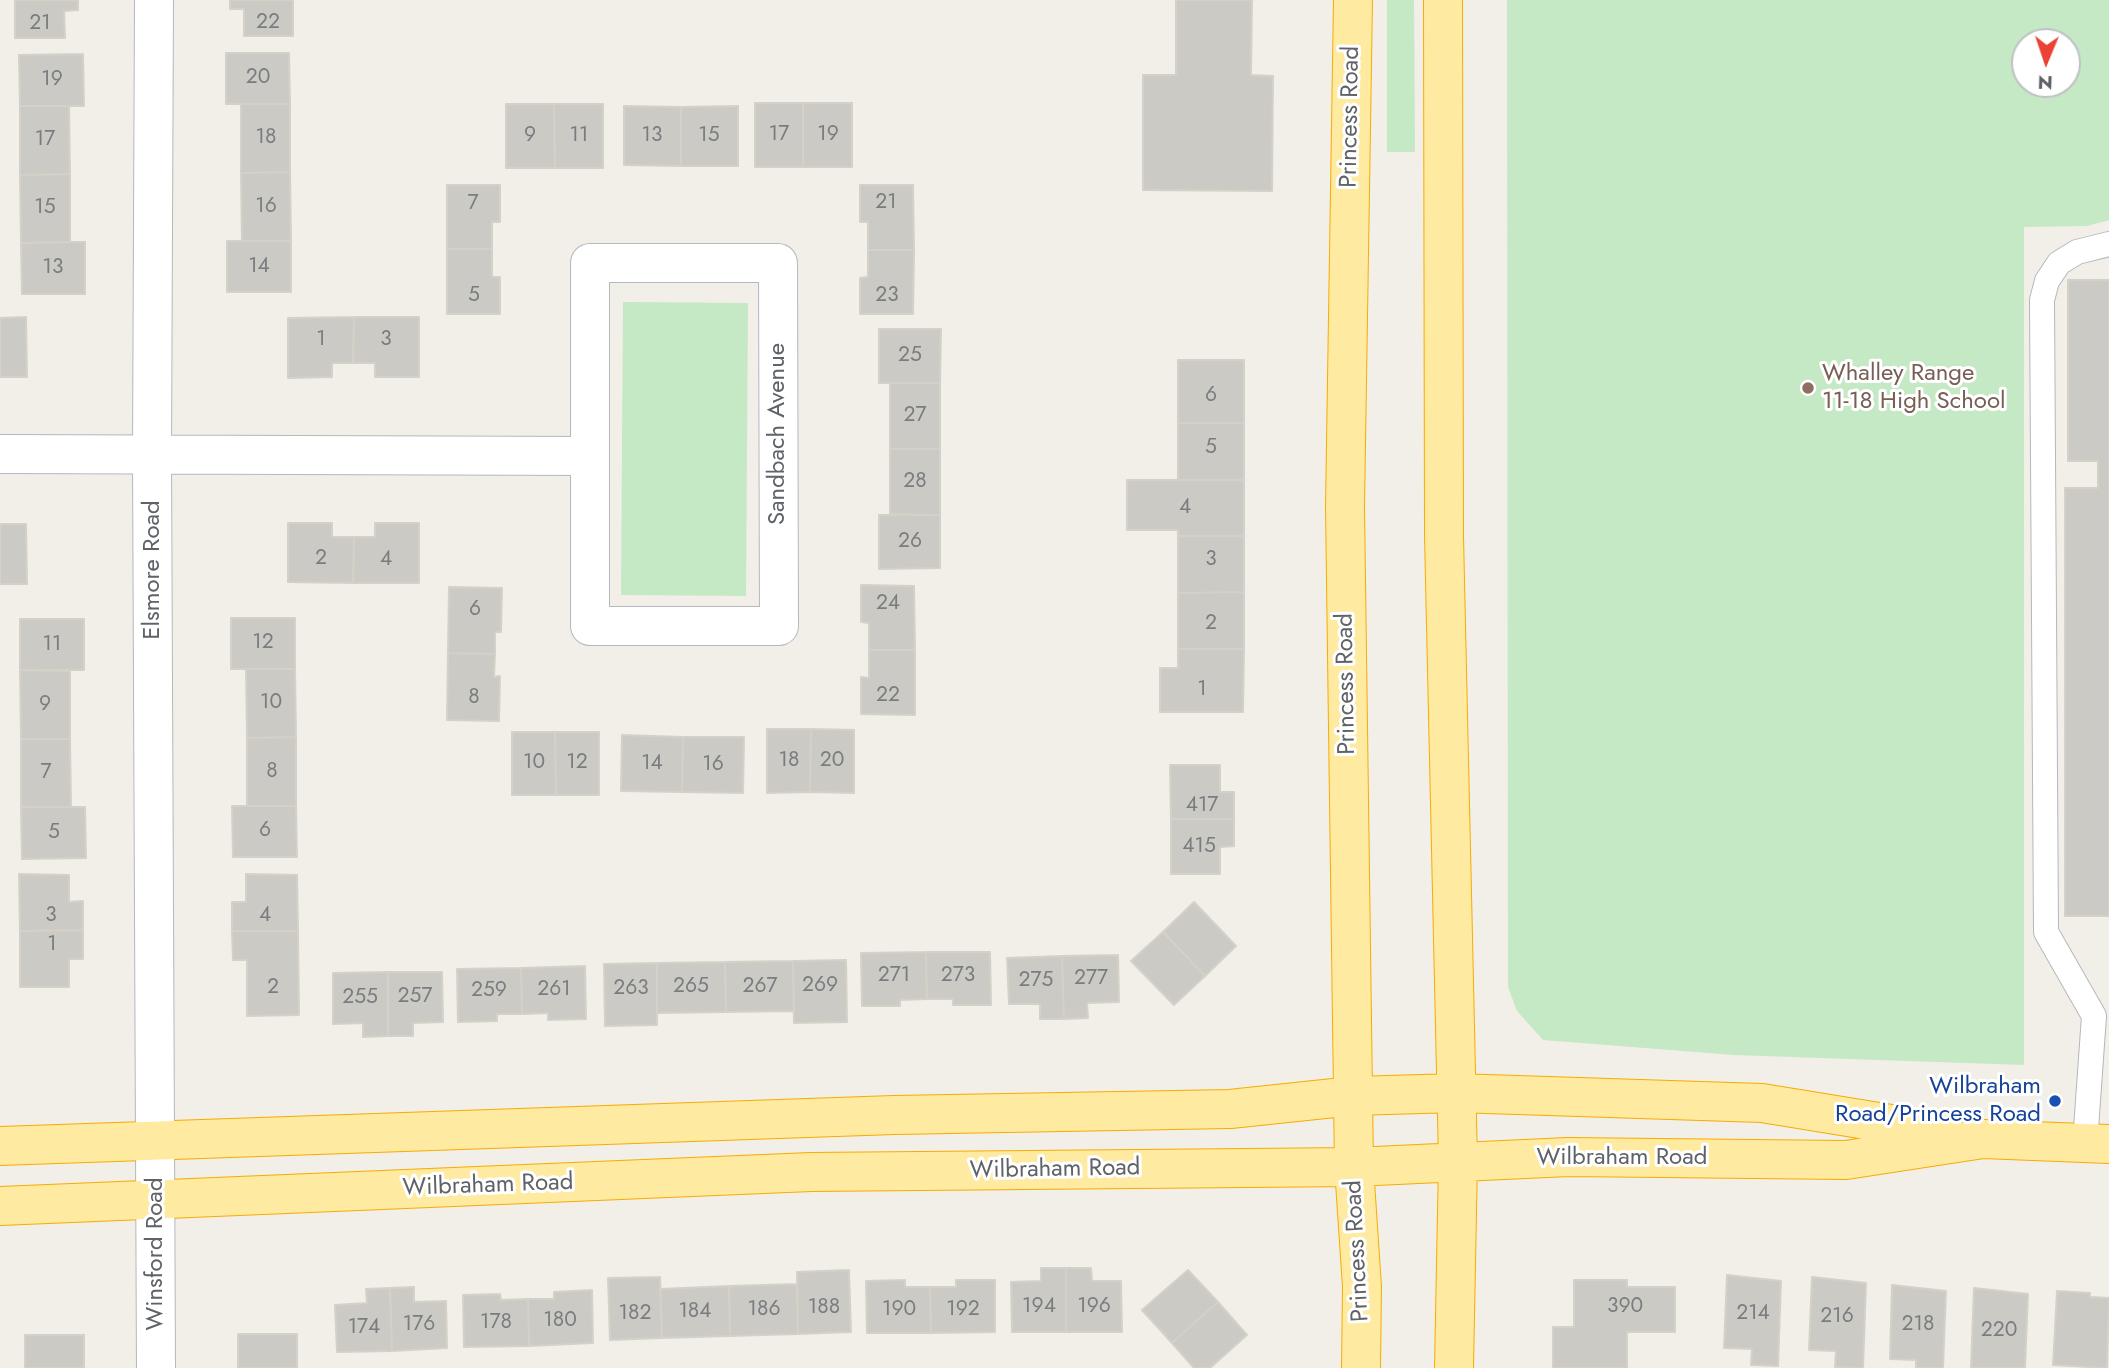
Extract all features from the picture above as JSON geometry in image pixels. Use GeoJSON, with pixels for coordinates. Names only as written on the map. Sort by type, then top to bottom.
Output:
{"type":"FeatureCollection","features":[{"type":"Feature","properties":{"kind":"highway","name":"Princess Road"},"geometry":{"type":"LineString","coordinates":[[1353,0],[1345,507],[1354,1167],[1362,1287],[1361,1368]]}},
{"type":"Feature","properties":{"kind":"highway"},"geometry":{"type":"LineString","coordinates":[[1443,0],[1444,536],[1458,1161],[1454,1368]]}},
{"type":"Feature","properties":{"kind":"highway"},"geometry":{"type":"LineString","coordinates":[[0,1146],[894,1115],[1230,1110],[1353,1096],[1456,1093],[1762,1103],[1983,1139]]}},
{"type":"Feature","properties":{"kind":"highway","name":"Wilbraham Road"},"geometry":{"type":"LineString","coordinates":[[0,1206],[811,1172],[1354,1167],[1568,1157],[1846,1160],[1983,1139],[2097,1143]]}},
{"type":"Feature","properties":{"kind":"street","name":"Elsmore Road"},"geometry":{"type":"LineString","coordinates":[[154,0],[154,1141]]}},
{"type":"Feature","properties":{"kind":"street","name":"Sandbach Avenue"},"geometry":{"type":"LineString","coordinates":[[590,263],[778,263],[779,626],[590,626],[590,456],[590,263]]}},
{"type":"Feature","properties":{"kind":"street"},"geometry":{"type":"LineString","coordinates":[[0,454],[590,456]]}},
{"type":"Feature","properties":{"kind":"street","name":"Winsford Road"},"geometry":{"type":"LineString","coordinates":[[154,1141],[156,1368]]}},
{"type":"Feature","properties":{"kind":"lane"},"geometry":{"type":"LineString","coordinates":[[2097,1143],[2094,1016],[2046,932],[2042,300],[2047,281],[2059,263],[2077,252],[2109,244]]}},
{"type":"Feature","properties":{"kind":"green space"},"geometry":{"type":"Polygon","coordinates":[[[1387,0],[1414,0],[1415,152],[1387,152],[1387,0]]]}},
{"type":"Feature","properties":{"kind":"green space","name":"Whalley Range 11-18 High School"},"geometry":{"type":"Polygon","coordinates":[[[1507,0],[2109,0],[2109,220],[2087,226],[2024,227],[2024,1065],[1734,1055],[1543,1040],[1517,1011],[1508,987],[1507,0]]]}},
{"type":"Feature","properties":{"kind":"green space"},"geometry":{"type":"Polygon","coordinates":[[[623,302],[748,303],[746,596],[621,595],[623,302]]]}},
{"type":"Feature","properties":{"kind":"building"},"geometry":{"type":"Polygon","coordinates":[[[15,0],[78,0],[78,10],[64,11],[65,38],[15,38],[15,0]]]}},
{"type":"Feature","properties":{"kind":"building"},"geometry":{"type":"Polygon","coordinates":[[[230,0],[293,0],[293,36],[244,36],[244,9],[230,9],[230,0]]]}},
{"type":"Feature","properties":{"kind":"building"},"geometry":{"type":"Polygon","coordinates":[[[1176,0],[1252,0],[1251,75],[1273,76],[1272,191],[1143,190],[1143,75],[1176,75],[1176,0]]]}},
{"type":"Feature","properties":{"kind":"building"},"geometry":{"type":"Polygon","coordinates":[[[226,53],[289,53],[290,104],[226,104],[226,53]]]}},
{"type":"Feature","properties":{"kind":"building"},"geometry":{"type":"Polygon","coordinates":[[[83,54],[84,106],[20,106],[19,55],[83,54]]]}},
{"type":"Feature","properties":{"kind":"building"},"geometry":{"type":"Polygon","coordinates":[[[755,103],[803,103],[803,167],[755,167],[755,103]]]}},
{"type":"Feature","properties":{"kind":"building"},"geometry":{"type":"Polygon","coordinates":[[[803,103],[852,103],[852,167],[803,167],[803,103]]]}},
{"type":"Feature","properties":{"kind":"building"},"geometry":{"type":"Polygon","coordinates":[[[241,104],[290,104],[290,172],[241,173],[241,104]]]}},
{"type":"Feature","properties":{"kind":"building"},"geometry":{"type":"Polygon","coordinates":[[[506,104],[554,104],[555,168],[506,168],[506,104]]]}},
{"type":"Feature","properties":{"kind":"building"},"geometry":{"type":"Polygon","coordinates":[[[554,104],[603,104],[603,168],[555,168],[554,104]]]}},
{"type":"Feature","properties":{"kind":"building"},"geometry":{"type":"Polygon","coordinates":[[[20,106],[69,106],[70,174],[20,175],[20,106]]]}},
{"type":"Feature","properties":{"kind":"building"},"geometry":{"type":"Polygon","coordinates":[[[624,106],[681,107],[681,166],[624,165],[624,106]]]}},
{"type":"Feature","properties":{"kind":"building"},"geometry":{"type":"Polygon","coordinates":[[[738,106],[738,166],[681,166],[681,107],[738,106]]]}},
{"type":"Feature","properties":{"kind":"building"},"geometry":{"type":"Polygon","coordinates":[[[290,172],[291,241],[242,241],[241,173],[290,172]]]}},
{"type":"Feature","properties":{"kind":"building"},"geometry":{"type":"Polygon","coordinates":[[[70,174],[70,242],[21,243],[20,175],[70,174]]]}},
{"type":"Feature","properties":{"kind":"building"},"geometry":{"type":"Polygon","coordinates":[[[447,185],[500,185],[500,222],[492,222],[492,249],[447,249],[447,185]]]}},
{"type":"Feature","properties":{"kind":"building"},"geometry":{"type":"Polygon","coordinates":[[[860,185],[913,185],[914,250],[868,250],[868,222],[860,222],[860,185]]]}},
{"type":"Feature","properties":{"kind":"building"},"geometry":{"type":"Polygon","coordinates":[[[227,241],[291,241],[291,292],[227,292],[227,241]]]}},
{"type":"Feature","properties":{"kind":"building"},"geometry":{"type":"Polygon","coordinates":[[[85,242],[85,294],[22,294],[21,243],[85,242]]]}},
{"type":"Feature","properties":{"kind":"building"},"geometry":{"type":"Polygon","coordinates":[[[447,249],[492,249],[492,277],[500,277],[500,314],[447,314],[447,249]]]}},
{"type":"Feature","properties":{"kind":"building"},"geometry":{"type":"Polygon","coordinates":[[[868,250],[914,250],[913,314],[860,314],[860,278],[868,277],[868,250]]]}},
{"type":"Feature","properties":{"kind":"building"},"geometry":{"type":"Polygon","coordinates":[[[2068,280],[2109,280],[2109,916],[2065,916],[2065,488],[2098,488],[2098,461],[2068,461],[2068,280]]]}},
{"type":"Feature","properties":{"kind":"building"},"geometry":{"type":"Polygon","coordinates":[[[26,317],[27,377],[0,377],[0,318],[26,317]]]}},
{"type":"Feature","properties":{"kind":"building"},"geometry":{"type":"Polygon","coordinates":[[[354,317],[419,317],[419,377],[375,377],[375,363],[353,363],[354,317]]]}},
{"type":"Feature","properties":{"kind":"building"},"geometry":{"type":"Polygon","coordinates":[[[354,317],[353,363],[332,363],[332,377],[288,378],[288,318],[354,317]]]}},
{"type":"Feature","properties":{"kind":"building"},"geometry":{"type":"Polygon","coordinates":[[[879,329],[941,329],[940,383],[879,383],[879,329]]]}},
{"type":"Feature","properties":{"kind":"building"},"geometry":{"type":"Polygon","coordinates":[[[1178,360],[1244,360],[1244,423],[1178,423],[1178,360]]]}},
{"type":"Feature","properties":{"kind":"building"},"geometry":{"type":"Polygon","coordinates":[[[890,383],[940,383],[940,449],[890,449],[890,383]]]}},
{"type":"Feature","properties":{"kind":"building"},"geometry":{"type":"Polygon","coordinates":[[[1178,423],[1244,423],[1244,480],[1178,480],[1178,423]]]}},
{"type":"Feature","properties":{"kind":"building"},"geometry":{"type":"Polygon","coordinates":[[[890,449],[940,449],[940,515],[890,514],[890,449]]]}},
{"type":"Feature","properties":{"kind":"building"},"geometry":{"type":"Polygon","coordinates":[[[1127,480],[1244,480],[1244,536],[1178,536],[1178,530],[1127,530],[1127,480]]]}},
{"type":"Feature","properties":{"kind":"building"},"geometry":{"type":"Polygon","coordinates":[[[879,515],[940,515],[940,568],[879,569],[879,515]]]}},
{"type":"Feature","properties":{"kind":"building"},"geometry":{"type":"Polygon","coordinates":[[[288,523],[332,523],[332,537],[354,537],[353,583],[288,582],[288,523]]]}},
{"type":"Feature","properties":{"kind":"building"},"geometry":{"type":"Polygon","coordinates":[[[375,523],[419,523],[419,583],[353,583],[354,537],[375,537],[375,523]]]}},
{"type":"Feature","properties":{"kind":"building"},"geometry":{"type":"Polygon","coordinates":[[[0,524],[26,524],[27,584],[0,584],[0,524]]]}},
{"type":"Feature","properties":{"kind":"building"},"geometry":{"type":"Polygon","coordinates":[[[1178,536],[1244,536],[1244,592],[1178,593],[1178,536]]]}},
{"type":"Feature","properties":{"kind":"building"},"geometry":{"type":"Polygon","coordinates":[[[861,585],[914,586],[915,650],[869,650],[869,623],[861,622],[861,585]]]}},
{"type":"Feature","properties":{"kind":"building"},"geometry":{"type":"Polygon","coordinates":[[[449,587],[502,588],[501,632],[495,632],[495,654],[448,653],[449,587]]]}},
{"type":"Feature","properties":{"kind":"building"},"geometry":{"type":"Polygon","coordinates":[[[1244,592],[1244,649],[1178,649],[1178,593],[1244,592]]]}},
{"type":"Feature","properties":{"kind":"building"},"geometry":{"type":"Polygon","coordinates":[[[231,618],[295,618],[295,669],[231,669],[231,618]]]}},
{"type":"Feature","properties":{"kind":"building"},"geometry":{"type":"Polygon","coordinates":[[[20,619],[84,619],[84,670],[20,670],[20,619]]]}},
{"type":"Feature","properties":{"kind":"building"},"geometry":{"type":"Polygon","coordinates":[[[1178,649],[1244,649],[1243,712],[1160,712],[1160,668],[1178,668],[1178,649]]]}},
{"type":"Feature","properties":{"kind":"building"},"geometry":{"type":"Polygon","coordinates":[[[869,650],[915,650],[915,715],[861,714],[861,677],[869,678],[869,650]]]}},
{"type":"Feature","properties":{"kind":"building"},"geometry":{"type":"Polygon","coordinates":[[[448,653],[495,654],[494,677],[500,676],[499,721],[447,720],[448,653]]]}},
{"type":"Feature","properties":{"kind":"building"},"geometry":{"type":"Polygon","coordinates":[[[246,669],[295,669],[296,737],[247,738],[246,669]]]}},
{"type":"Feature","properties":{"kind":"building"},"geometry":{"type":"Polygon","coordinates":[[[20,670],[70,671],[70,739],[21,739],[20,670]]]}},
{"type":"Feature","properties":{"kind":"building"},"geometry":{"type":"Polygon","coordinates":[[[767,729],[811,729],[810,792],[767,793],[767,729]]]}},
{"type":"Feature","properties":{"kind":"building"},"geometry":{"type":"Polygon","coordinates":[[[811,729],[854,730],[854,793],[810,792],[811,729]]]}},
{"type":"Feature","properties":{"kind":"building"},"geometry":{"type":"Polygon","coordinates":[[[512,732],[555,732],[556,795],[512,795],[512,732]]]}},
{"type":"Feature","properties":{"kind":"building"},"geometry":{"type":"Polygon","coordinates":[[[555,732],[599,732],[599,795],[556,795],[555,732]]]}},
{"type":"Feature","properties":{"kind":"building"},"geometry":{"type":"Polygon","coordinates":[[[622,735],[683,737],[682,792],[621,791],[622,735]]]}},
{"type":"Feature","properties":{"kind":"building"},"geometry":{"type":"Polygon","coordinates":[[[296,737],[296,806],[247,806],[247,738],[296,737]]]}},
{"type":"Feature","properties":{"kind":"building"},"geometry":{"type":"Polygon","coordinates":[[[683,737],[744,737],[743,793],[682,792],[683,737]]]}},
{"type":"Feature","properties":{"kind":"building"},"geometry":{"type":"Polygon","coordinates":[[[21,739],[70,739],[71,807],[21,807],[21,739]]]}},
{"type":"Feature","properties":{"kind":"building"},"geometry":{"type":"Polygon","coordinates":[[[1170,765],[1220,765],[1220,792],[1234,792],[1234,819],[1171,819],[1170,765]]]}},
{"type":"Feature","properties":{"kind":"building"},"geometry":{"type":"Polygon","coordinates":[[[232,806],[296,806],[297,857],[233,857],[232,806]]]}},
{"type":"Feature","properties":{"kind":"building"},"geometry":{"type":"Polygon","coordinates":[[[21,807],[85,807],[86,858],[22,859],[21,807]]]}},
{"type":"Feature","properties":{"kind":"building"},"geometry":{"type":"Polygon","coordinates":[[[1171,819],[1234,819],[1234,846],[1220,847],[1220,874],[1171,874],[1171,819]]]}},
{"type":"Feature","properties":{"kind":"building"},"geometry":{"type":"Polygon","coordinates":[[[19,874],[69,875],[69,902],[83,901],[83,930],[20,931],[19,874]]]}},
{"type":"Feature","properties":{"kind":"building"},"geometry":{"type":"Polygon","coordinates":[[[246,874],[297,875],[298,931],[232,931],[232,902],[246,902],[246,874]]]}},
{"type":"Feature","properties":{"kind":"building"},"geometry":{"type":"Polygon","coordinates":[[[1194,902],[1236,946],[1205,976],[1163,932],[1194,902]]]}},
{"type":"Feature","properties":{"kind":"building"},"geometry":{"type":"Polygon","coordinates":[[[83,930],[83,959],[69,959],[69,987],[20,987],[20,931],[83,930]]]}},
{"type":"Feature","properties":{"kind":"building"},"geometry":{"type":"Polygon","coordinates":[[[232,931],[298,931],[299,1015],[247,1016],[247,960],[233,960],[232,931]]]}},
{"type":"Feature","properties":{"kind":"building"},"geometry":{"type":"Polygon","coordinates":[[[1163,932],[1205,976],[1174,1005],[1131,961],[1163,932]]]}},
{"type":"Feature","properties":{"kind":"building"},"geometry":{"type":"Polygon","coordinates":[[[926,952],[927,999],[900,1000],[900,1006],[862,1006],[861,953],[926,952]]]}},
{"type":"Feature","properties":{"kind":"building"},"geometry":{"type":"Polygon","coordinates":[[[926,952],[990,952],[991,1005],[953,1005],[953,999],[927,999],[926,952]]]}},
{"type":"Feature","properties":{"kind":"building"},"geometry":{"type":"Polygon","coordinates":[[[1118,955],[1119,1002],[1087,1003],[1088,1018],[1064,1019],[1062,956],[1118,955]]]}},
{"type":"Feature","properties":{"kind":"building"},"geometry":{"type":"Polygon","coordinates":[[[1062,956],[1064,1019],[1040,1019],[1040,1004],[1009,1004],[1007,958],[1062,956]]]}},
{"type":"Feature","properties":{"kind":"building"},"geometry":{"type":"Polygon","coordinates":[[[846,960],[847,1022],[794,1023],[793,961],[846,960]]]}},
{"type":"Feature","properties":{"kind":"building"},"geometry":{"type":"Polygon","coordinates":[[[793,961],[794,1011],[726,1012],[725,962],[793,961]]]}},
{"type":"Feature","properties":{"kind":"building"},"geometry":{"type":"Polygon","coordinates":[[[725,962],[726,1012],[657,1013],[657,963],[725,962]]]}},
{"type":"Feature","properties":{"kind":"building"},"geometry":{"type":"Polygon","coordinates":[[[657,963],[657,1025],[605,1026],[604,964],[657,963]]]}},
{"type":"Feature","properties":{"kind":"building"},"geometry":{"type":"Polygon","coordinates":[[[585,966],[586,1019],[548,1020],[548,1013],[522,1014],[521,968],[585,966]]]}},
{"type":"Feature","properties":{"kind":"building"},"geometry":{"type":"Polygon","coordinates":[[[521,968],[522,1014],[497,1014],[497,1021],[458,1022],[457,969],[521,968]]]}},
{"type":"Feature","properties":{"kind":"building"},"geometry":{"type":"Polygon","coordinates":[[[388,972],[388,1036],[363,1037],[363,1023],[333,1024],[333,973],[388,972]]]}},
{"type":"Feature","properties":{"kind":"building"},"geometry":{"type":"Polygon","coordinates":[[[388,972],[442,972],[443,1022],[413,1023],[413,1036],[388,1036],[388,972]]]}},
{"type":"Feature","properties":{"kind":"building"},"geometry":{"type":"Polygon","coordinates":[[[1041,1268],[1066,1268],[1066,1332],[1012,1332],[1011,1282],[1041,1281],[1041,1268]]]}},
{"type":"Feature","properties":{"kind":"building"},"geometry":{"type":"Polygon","coordinates":[[[1066,1268],[1091,1268],[1092,1281],[1121,1281],[1122,1332],[1066,1332],[1066,1268]]]}},
{"type":"Feature","properties":{"kind":"building"},"geometry":{"type":"Polygon","coordinates":[[[849,1270],[851,1332],[798,1334],[797,1272],[849,1270]]]}},
{"type":"Feature","properties":{"kind":"building"},"geometry":{"type":"Polygon","coordinates":[[[1188,1270],[1218,1302],[1172,1343],[1142,1310],[1188,1270]]]}},
{"type":"Feature","properties":{"kind":"building"},"geometry":{"type":"Polygon","coordinates":[[[1727,1275],[1781,1281],[1778,1366],[1751,1365],[1752,1349],[1724,1348],[1727,1275]]]}},
{"type":"Feature","properties":{"kind":"building"},"geometry":{"type":"Polygon","coordinates":[[[660,1277],[662,1338],[610,1340],[608,1278],[660,1277]]]}},
{"type":"Feature","properties":{"kind":"building"},"geometry":{"type":"Polygon","coordinates":[[[1812,1277],[1866,1283],[1863,1368],[1835,1367],[1836,1351],[1809,1350],[1812,1277]]]}},
{"type":"Feature","properties":{"kind":"building"},"geometry":{"type":"Polygon","coordinates":[[[905,1280],[905,1287],[930,1287],[931,1333],[867,1333],[866,1281],[905,1280]]]}},
{"type":"Feature","properties":{"kind":"building"},"geometry":{"type":"Polygon","coordinates":[[[956,1280],[995,1280],[995,1332],[931,1333],[930,1287],[956,1287],[956,1280]]]}},
{"type":"Feature","properties":{"kind":"building"},"geometry":{"type":"Polygon","coordinates":[[[1574,1280],[1627,1280],[1627,1287],[1675,1287],[1675,1332],[1627,1332],[1627,1368],[1553,1368],[1553,1327],[1574,1327],[1574,1280]]]}},
{"type":"Feature","properties":{"kind":"building"},"geometry":{"type":"Polygon","coordinates":[[[797,1284],[798,1334],[730,1336],[729,1286],[797,1284]]]}},
{"type":"Feature","properties":{"kind":"building"},"geometry":{"type":"Polygon","coordinates":[[[1892,1285],[1946,1291],[1943,1368],[1916,1368],[1916,1360],[1890,1359],[1892,1285]]]}},
{"type":"Feature","properties":{"kind":"building"},"geometry":{"type":"Polygon","coordinates":[[[729,1286],[730,1336],[662,1338],[660,1289],[729,1286]]]}},
{"type":"Feature","properties":{"kind":"building"},"geometry":{"type":"Polygon","coordinates":[[[414,1287],[414,1302],[446,1301],[447,1348],[392,1351],[390,1288],[414,1287]]]}},
{"type":"Feature","properties":{"kind":"building"},"geometry":{"type":"Polygon","coordinates":[[[390,1288],[392,1351],[337,1352],[335,1305],[367,1303],[366,1289],[390,1288]]]}},
{"type":"Feature","properties":{"kind":"building"},"geometry":{"type":"Polygon","coordinates":[[[1974,1288],[2028,1294],[2025,1368],[1971,1368],[1974,1288]]]}},
{"type":"Feature","properties":{"kind":"building"},"geometry":{"type":"Polygon","coordinates":[[[592,1290],[593,1343],[529,1346],[528,1299],[554,1299],[554,1292],[592,1290]]]}},
{"type":"Feature","properties":{"kind":"building"},"geometry":{"type":"Polygon","coordinates":[[[2057,1291],[2090,1293],[2090,1297],[2109,1298],[2107,1368],[2053,1365],[2057,1291]]]}},
{"type":"Feature","properties":{"kind":"building"},"geometry":{"type":"Polygon","coordinates":[[[500,1294],[501,1300],[528,1299],[529,1346],[464,1347],[463,1295],[500,1294]]]}},
{"type":"Feature","properties":{"kind":"building"},"geometry":{"type":"Polygon","coordinates":[[[1218,1302],[1247,1335],[1210,1368],[1194,1368],[1172,1343],[1218,1302]]]}},
{"type":"Feature","properties":{"kind":"building"},"geometry":{"type":"Polygon","coordinates":[[[238,1334],[297,1334],[297,1368],[238,1368],[238,1334]]]}},
{"type":"Feature","properties":{"kind":"building"},"geometry":{"type":"Polygon","coordinates":[[[25,1335],[84,1335],[84,1368],[25,1368],[25,1335]]]}},
{"type":"Feature","properties":{"kind":"place","name":"Whalley Range 11-18 High School"},"geometry":{"type":"Point","coordinates":[1808,388]}},
{"type":"Feature","properties":{"kind":"place","name":"Wilbraham Road/Princess Road"},"geometry":{"type":"Point","coordinates":[2055,1101]}}]}
